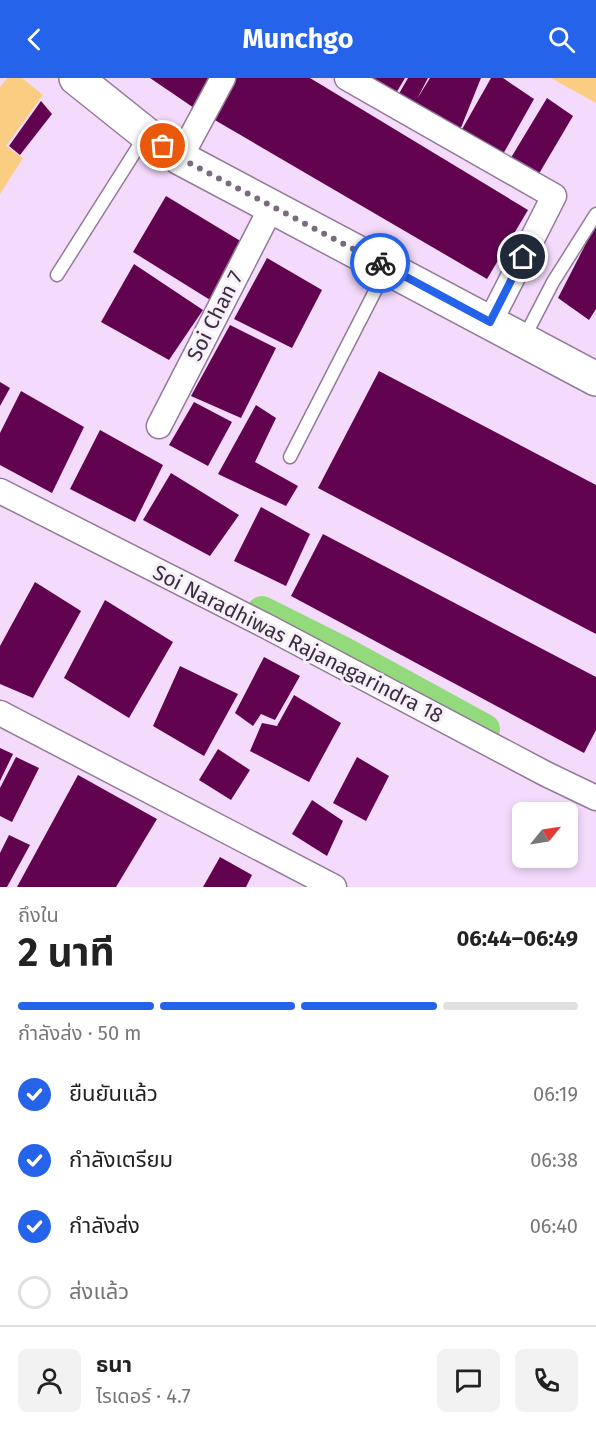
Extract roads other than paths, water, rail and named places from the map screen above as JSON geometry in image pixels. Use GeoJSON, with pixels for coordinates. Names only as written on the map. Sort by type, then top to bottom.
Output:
{"type":"FeatureCollection","features":[{"type":"Feature","properties":{"kind":"main road"},"geometry":{"type":"LineString","coordinates":[[76,78],[180,158],[523,340],[594,372]]}},
{"type":"Feature","properties":{"kind":"street"},"geometry":{"type":"LineString","coordinates":[[180,158],[223,78]]}},
{"type":"Feature","properties":{"kind":"street"},"geometry":{"type":"LineString","coordinates":[[347,78],[554,196],[490,322]]}},
{"type":"Feature","properties":{"kind":"street","name":"Soi Chan 7"},"geometry":{"type":"LineString","coordinates":[[159,426],[272,206]]}},
{"type":"Feature","properties":{"kind":"street","name":"Soi Naradhiwas Rajanagarindra 18"},"geometry":{"type":"LineString","coordinates":[[0,491],[268,627],[546,774],[596,798]]}},
{"type":"Feature","properties":{"kind":"street"},"geometry":{"type":"LineString","coordinates":[[0,713],[334,887]]}},
{"type":"Feature","properties":{"kind":"lane"},"geometry":{"type":"LineString","coordinates":[[57,275],[146,134]]}},
{"type":"Feature","properties":{"kind":"lane"},"geometry":{"type":"LineString","coordinates":[[523,340],[553,282],[596,214]]}},
{"type":"Feature","properties":{"kind":"lane"},"geometry":{"type":"LineString","coordinates":[[290,457],[387,267]]}},
{"type":"Feature","properties":{"kind":"waterway"},"geometry":{"type":"LineString","coordinates":[[262,611],[346,653],[485,729]]}}]}
